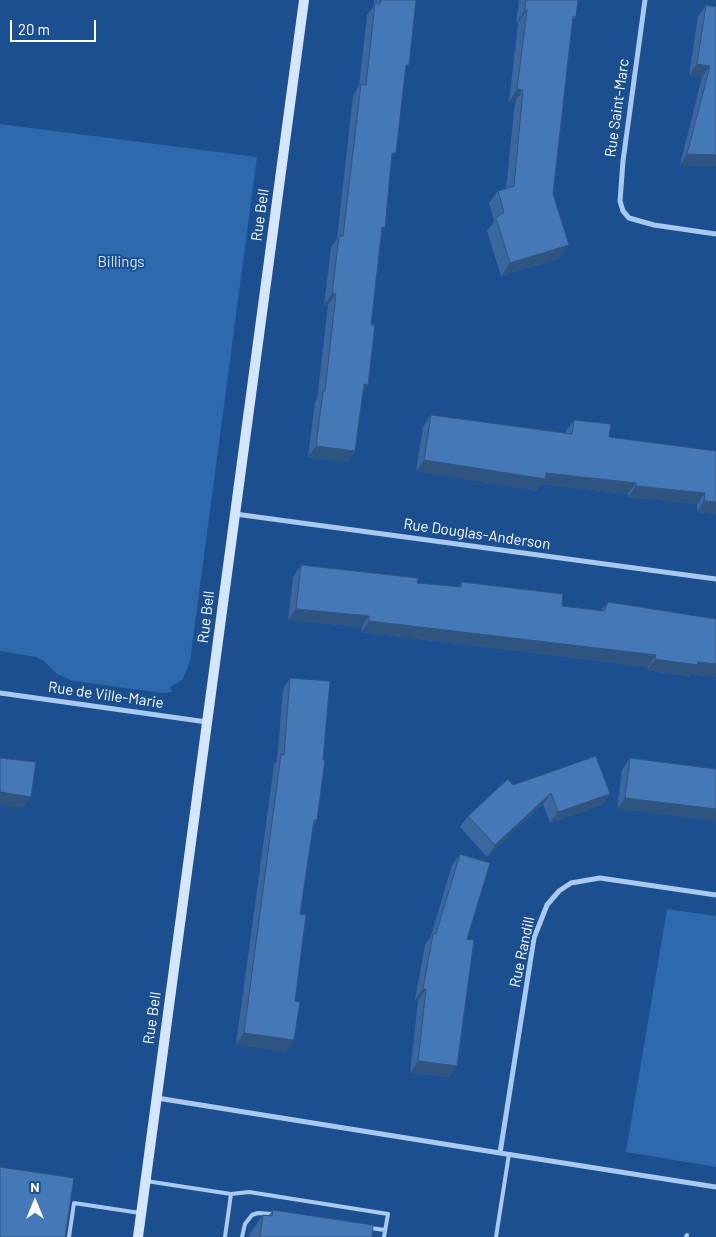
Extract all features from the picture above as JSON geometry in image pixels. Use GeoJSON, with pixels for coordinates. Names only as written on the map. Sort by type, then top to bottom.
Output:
{"type":"FeatureCollection","features":[{"type":"Feature","properties":{"kind":"street","name":"Rue Bell"},"geometry":{"type":"LineString","coordinates":[[138,1237],[304,0]]}},
{"type":"Feature","properties":{"kind":"street","name":"Rue Saint-Marc"},"geometry":{"type":"LineString","coordinates":[[645,0],[621,182],[620,201],[623,211],[629,218],[654,225],[716,234]]}},
{"type":"Feature","properties":{"kind":"street","name":"Rue Douglas-Anderson"},"geometry":{"type":"LineString","coordinates":[[235,514],[716,579]]}},
{"type":"Feature","properties":{"kind":"street","name":"Rue de Ville-Marie"},"geometry":{"type":"LineString","coordinates":[[0,693],[208,722]]}},
{"type":"Feature","properties":{"kind":"street","name":"Rue Randill"},"geometry":{"type":"LineString","coordinates":[[500,1153],[534,938],[547,905],[559,891],[571,883],[600,878],[716,895]]}},
{"type":"Feature","properties":{"kind":"street"},"geometry":{"type":"LineString","coordinates":[[156,1098],[716,1187]]}},
{"type":"Feature","properties":{"kind":"lane"},"geometry":{"type":"LineString","coordinates":[[496,1237],[509,1154]]}},
{"type":"Feature","properties":{"kind":"lane"},"geometry":{"type":"LineString","coordinates":[[145,1180],[232,1194],[249,1192],[388,1214],[384,1237]]}},
{"type":"Feature","properties":{"kind":"lane"},"geometry":{"type":"LineString","coordinates":[[225,1237],[232,1194]]}},
{"type":"Feature","properties":{"kind":"lane"},"geometry":{"type":"LineString","coordinates":[[69,1237],[74,1203],[70,1197]]}},
{"type":"Feature","properties":{"kind":"lane"},"geometry":{"type":"LineString","coordinates":[[74,1203],[141,1213]]}},
{"type":"Feature","properties":{"kind":"lane"},"geometry":{"type":"LineString","coordinates":[[242,1237],[245,1224],[252,1215],[265,1213],[283,1216]]}},
{"type":"Feature","properties":{"kind":"lane"},"geometry":{"type":"LineString","coordinates":[[366,1228],[385,1230]]}},
{"type":"Feature","properties":{"kind":"green space","name":"Billings"},"geometry":{"type":"Polygon","coordinates":[[[0,124],[257,157],[190,661],[183,679],[170,687],[172,692],[163,693],[73,681],[57,674],[44,661],[36,657],[0,651],[0,124]]]}},
{"type":"Feature","properties":{"kind":"green space"},"geometry":{"type":"Polygon","coordinates":[[[667,909],[716,916],[716,1167],[626,1152],[667,909]]]}},
{"type":"Feature","properties":{"kind":"building"},"geometry":{"type":"Polygon","coordinates":[[[381,0],[416,0],[396,153],[392,153],[385,228],[382,227],[371,325],[375,325],[368,385],[364,384],[355,451],[316,446],[323,391],[325,391],[336,294],[332,294],[339,236],[343,236],[361,84],[366,85],[375,3],[380,4],[381,0]]]}},
{"type":"Feature","properties":{"kind":"building"},"geometry":{"type":"Polygon","coordinates":[[[526,0],[578,0],[576,17],[573,16],[553,194],[569,245],[510,263],[496,218],[504,212],[498,191],[514,186],[523,90],[517,89],[527,10],[525,10],[526,0]]]}},
{"type":"Feature","properties":{"kind":"building"},"geometry":{"type":"Polygon","coordinates":[[[706,5],[716,7],[716,155],[687,154],[710,66],[697,64],[706,5]]]}},
{"type":"Feature","properties":{"kind":"building"},"geometry":{"type":"Polygon","coordinates":[[[431,415],[572,434],[574,420],[611,424],[609,437],[716,451],[716,502],[704,501],[705,493],[636,486],[636,483],[546,473],[545,479],[424,460],[431,415]]]}},
{"type":"Feature","properties":{"kind":"building"},"geometry":{"type":"Polygon","coordinates":[[[301,565],[418,578],[417,583],[461,587],[462,582],[563,594],[562,606],[604,611],[608,602],[716,619],[716,664],[698,662],[697,665],[655,659],[656,655],[369,621],[369,616],[296,609],[301,565]]]}},
{"type":"Feature","properties":{"kind":"building"},"geometry":{"type":"Polygon","coordinates":[[[290,678],[330,681],[323,760],[325,760],[317,820],[314,820],[300,914],[306,915],[295,1001],[300,1002],[294,1040],[244,1033],[281,754],[284,755],[290,678]]]}},
{"type":"Feature","properties":{"kind":"building"},"geometry":{"type":"Polygon","coordinates":[[[596,756],[610,794],[558,812],[551,793],[495,845],[468,816],[508,779],[513,785],[596,756]]]}},
{"type":"Feature","properties":{"kind":"building"},"geometry":{"type":"Polygon","coordinates":[[[0,758],[36,762],[31,797],[0,792],[0,758]]]}},
{"type":"Feature","properties":{"kind":"building"},"geometry":{"type":"Polygon","coordinates":[[[630,758],[716,769],[716,809],[625,798],[630,758]]]}},
{"type":"Feature","properties":{"kind":"building"},"geometry":{"type":"Polygon","coordinates":[[[460,854],[490,863],[467,939],[474,940],[457,1066],[418,1061],[426,989],[423,989],[433,934],[436,934],[460,854]]]}},
{"type":"Feature","properties":{"kind":"building"},"geometry":{"type":"Polygon","coordinates":[[[0,1167],[74,1178],[65,1237],[0,1237],[0,1167]]]}},
{"type":"Feature","properties":{"kind":"building"},"geometry":{"type":"Polygon","coordinates":[[[273,1210],[373,1225],[372,1237],[260,1237],[263,1215],[272,1216],[273,1210]]]}}]}
